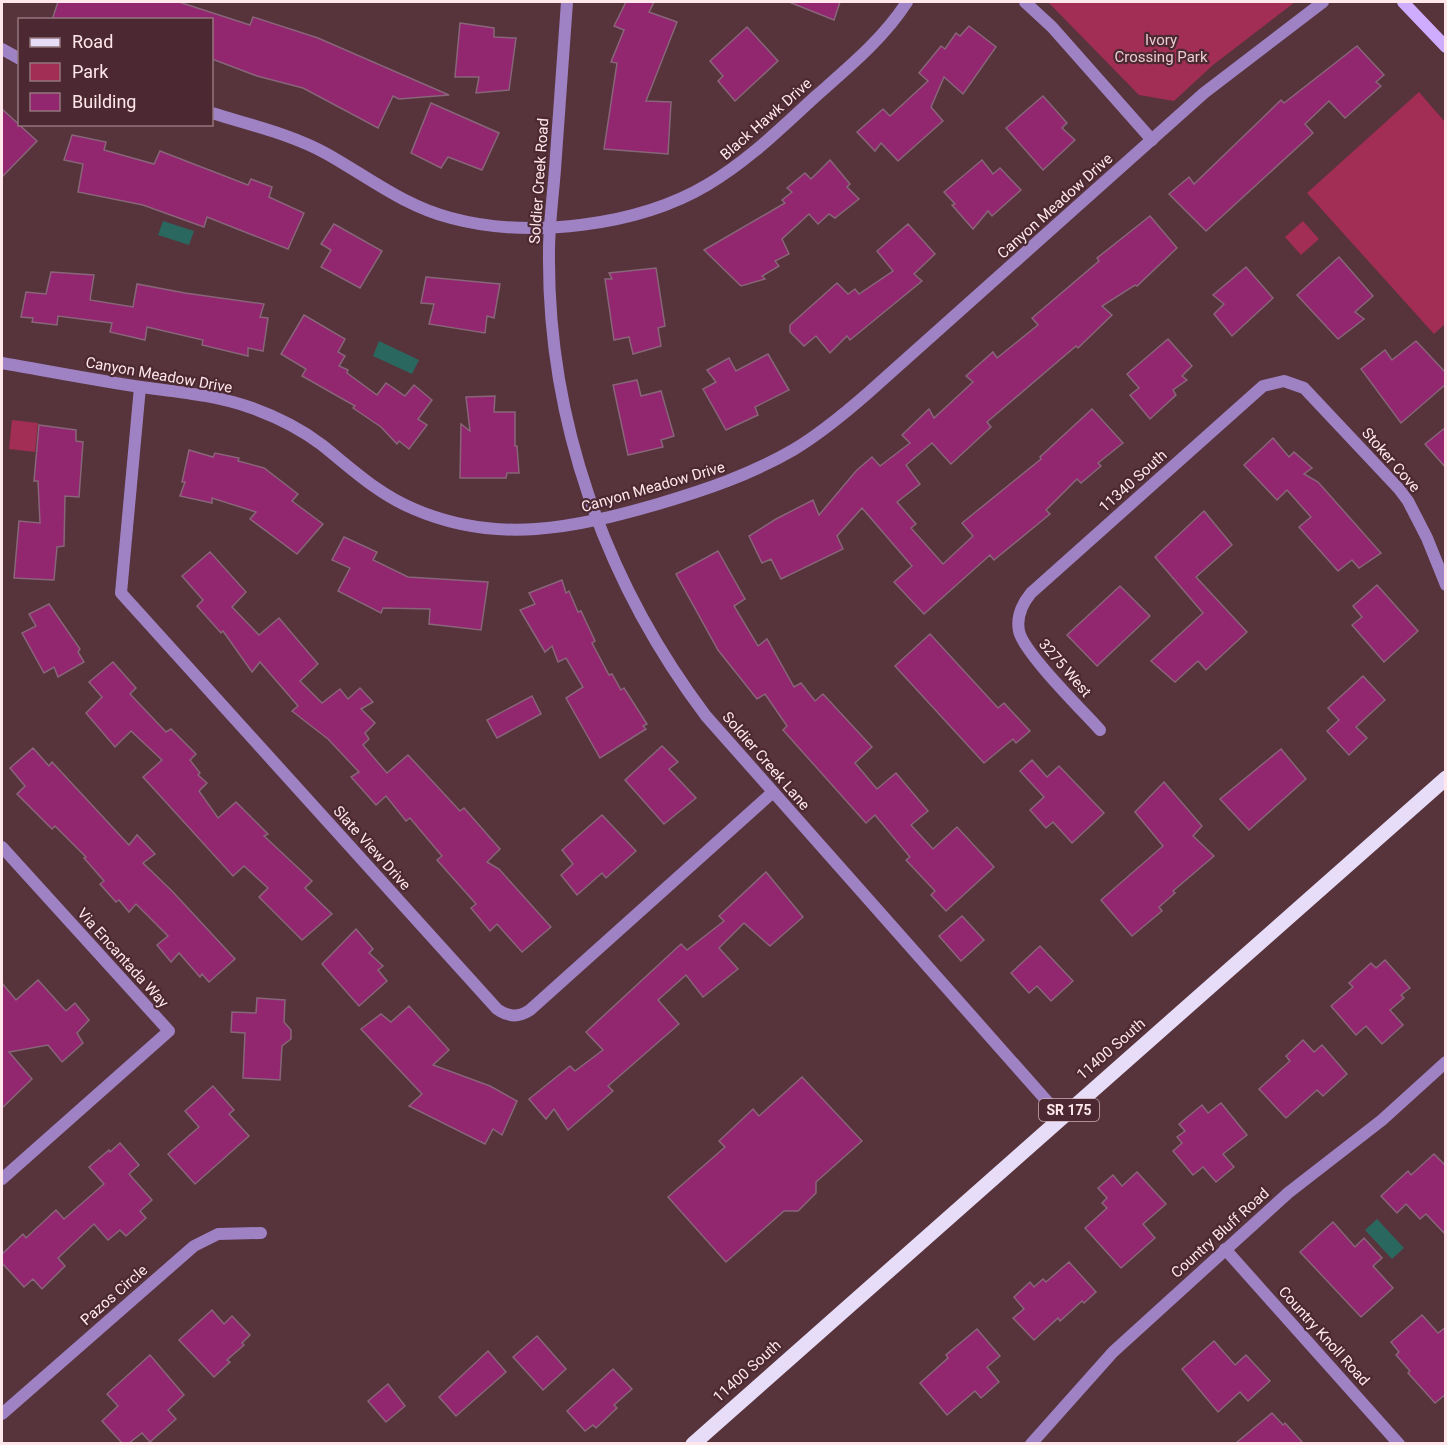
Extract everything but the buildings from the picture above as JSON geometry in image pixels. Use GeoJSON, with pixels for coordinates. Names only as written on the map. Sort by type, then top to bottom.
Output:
{"type":"FeatureCollection","features":[{"type":"Feature","properties":{"kind":"main road","name":"11400 South"},"geometry":{"type":"LineString","coordinates":[[693,1443],[1446,778]]}},
{"type":"Feature","properties":{"kind":"street","name":"Soldier Creek Road"},"geometry":{"type":"LineString","coordinates":[[556,362],[549,288],[549,228],[567,2]]}},
{"type":"Feature","properties":{"kind":"street","name":"Black Hawk Drive"},"geometry":{"type":"LineString","coordinates":[[213,112],[302,142],[383,189],[428,211],[451,218],[497,226],[549,228],[627,217],[672,202],[706,186],[752,153],[867,50],[892,23],[907,2]]}},
{"type":"Feature","properties":{"kind":"street"},"geometry":{"type":"LineString","coordinates":[[1025,2],[1052,27],[1152,140]]}},
{"type":"Feature","properties":{"kind":"street","name":"Canyon Meadow Drive"},"geometry":{"type":"LineString","coordinates":[[2,363],[210,397],[269,414],[306,434],[375,488],[394,500],[460,525],[507,531],[531,531],[598,520],[720,485],[766,464],[820,432],[860,400],[1224,75],[1323,2]]}},
{"type":"Feature","properties":{"kind":"street"},"geometry":{"type":"LineString","coordinates":[[1403,2],[1446,47]]}},
{"type":"Feature","properties":{"kind":"street"},"geometry":{"type":"LineString","coordinates":[[2,50],[18,58]]}},
{"type":"Feature","properties":{"kind":"street","name":"Soldier Creek Lane"},"geometry":{"type":"LineString","coordinates":[[556,362],[569,431],[598,520],[628,592],[664,656],[706,716],[1061,1117]]}},
{"type":"Feature","properties":{"kind":"street","name":"Stoker Cove"},"geometry":{"type":"LineString","coordinates":[[1284,381],[1304,388],[1312,395],[1399,489],[1421,524],[1446,585]]}},
{"type":"Feature","properties":{"kind":"street","name":"11340 South"},"geometry":{"type":"LineString","coordinates":[[1018,621],[1020,610],[1031,593],[1254,392],[1263,386],[1284,381]]}},
{"type":"Feature","properties":{"kind":"street","name":"Slate View Drive"},"geometry":{"type":"LineString","coordinates":[[140,387],[121,593],[504,1014],[522,1015],[530,1010],[772,792]]}},
{"type":"Feature","properties":{"kind":"street","name":"3275 West"},"geometry":{"type":"LineString","coordinates":[[1018,621],[1022,641],[1028,650],[1100,730]]}},
{"type":"Feature","properties":{"kind":"street","name":"Via Encantada Way"},"geometry":{"type":"LineString","coordinates":[[2,847],[169,1031],[2,1179]]}},
{"type":"Feature","properties":{"kind":"street","name":"Country Bluff Road"},"geometry":{"type":"LineString","coordinates":[[1031,1443],[1113,1352],[1225,1249],[1288,1193],[1382,1120],[1446,1062]]}},
{"type":"Feature","properties":{"kind":"street","name":"Pazos Circle"},"geometry":{"type":"LineString","coordinates":[[2,1414],[194,1246],[218,1234],[261,1233]]}},
{"type":"Feature","properties":{"kind":"street","name":"Country Knoll Road"},"geometry":{"type":"LineString","coordinates":[[1225,1249],[1400,1443]]}},
{"type":"Feature","properties":{"kind":"green space","name":"Ivory Crossing Park"},"geometry":{"type":"Polygon","coordinates":[[[1048,2],[1295,2],[1213,65],[1174,101],[1139,95],[1048,2]]]}},
{"type":"Feature","properties":{"kind":"green space"},"geometry":{"type":"Polygon","coordinates":[[[1419,92],[1445,122],[1445,324],[1434,334],[1307,193],[1419,92]]]}},
{"type":"Feature","properties":{"kind":"green space"},"geometry":{"type":"Polygon","coordinates":[[[1303,221],[1319,239],[1301,255],[1285,237],[1303,221]]]}},
{"type":"Feature","properties":{"kind":"green space"},"geometry":{"type":"Polygon","coordinates":[[[12,420],[38,423],[35,452],[9,449],[12,420]]]}},
{"type":"Feature","properties":{"kind":"shaded area"},"geometry":{"type":"Polygon","coordinates":[[[163,221],[194,231],[189,245],[158,235],[163,221]]]}},
{"type":"Feature","properties":{"kind":"shaded area"},"geometry":{"type":"Polygon","coordinates":[[[379,341],[419,360],[412,374],[373,356],[379,341]]]}},
{"type":"Feature","properties":{"kind":"shaded area"},"geometry":{"type":"Polygon","coordinates":[[[1377,1219],[1404,1248],[1392,1259],[1365,1230],[1377,1219]]]}}]}
